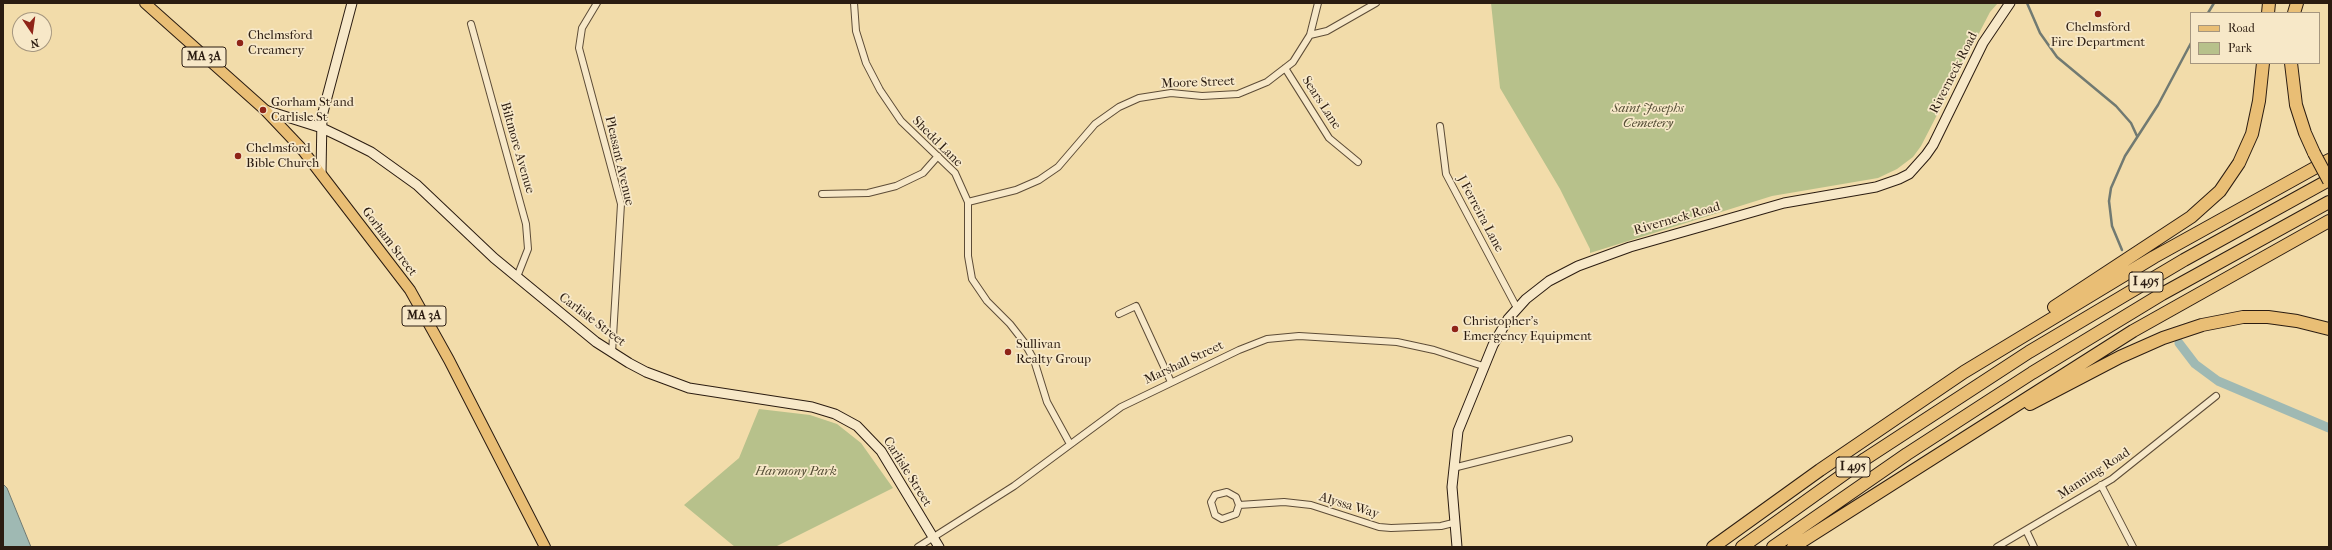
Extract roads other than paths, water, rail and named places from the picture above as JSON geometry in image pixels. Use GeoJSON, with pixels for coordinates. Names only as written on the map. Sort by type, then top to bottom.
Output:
{"type":"FeatureCollection","features":[{"type":"Feature","properties":{"kind":"highway"},"geometry":{"type":"LineString","coordinates":[[1713,547],[1820,470],[1964,372],[2088,284],[2191,217],[2210,200],[2233,173],[2248,144],[2257,112],[2263,64]]}},
{"type":"Feature","properties":{"kind":"highway"},"geometry":{"type":"LineString","coordinates":[[2291,64],[2296,104],[2305,132],[2329,181]]}},
{"type":"Feature","properties":{"kind":"highway"},"geometry":{"type":"LineString","coordinates":[[1964,372],[2154,257],[2329,160]]}},
{"type":"Feature","properties":{"kind":"highway","name":"I 495"},"geometry":{"type":"LineString","coordinates":[[1742,547],[1877,451],[2029,352],[2190,256],[2329,181]]}},
{"type":"Feature","properties":{"kind":"highway","name":"I 495"},"geometry":{"type":"LineString","coordinates":[[1773,547],[1906,454],[2032,373],[2162,294],[2329,202]]}},
{"type":"Feature","properties":{"kind":"highway"},"geometry":{"type":"LineString","coordinates":[[1793,547],[1986,422],[2133,331],[2329,221]]}},
{"type":"Feature","properties":{"kind":"highway"},"geometry":{"type":"LineString","coordinates":[[1986,422],[2014,413],[2070,382],[2142,347],[2202,325],[2229,319],[2262,317],[2297,321],[2329,329]]}},
{"type":"Feature","properties":{"kind":"main road","name":"Gorham Street"},"geometry":{"type":"LineString","coordinates":[[144,3],[265,110],[301,148],[410,290],[449,360],[545,547]]}},
{"type":"Feature","properties":{"kind":"street"},"geometry":{"type":"LineString","coordinates":[[321,174],[322,116],[326,95],[352,3]]}},
{"type":"Feature","properties":{"kind":"street","name":"Pleasant Avenue"},"geometry":{"type":"LineString","coordinates":[[597,3],[582,28],[579,48],[621,204],[612,353]]}},
{"type":"Feature","properties":{"kind":"street","name":"Shedd Lane"},"geometry":{"type":"LineString","coordinates":[[854,3],[856,32],[866,63],[880,90],[901,121],[955,173],[968,202],[968,256],[972,279],[987,301],[1010,324],[1024,342],[1034,360],[1047,402],[1070,444]]}},
{"type":"Feature","properties":{"kind":"street","name":"Moore Street"},"geometry":{"type":"LineString","coordinates":[[968,202],[1016,190],[1039,180],[1058,167],[1095,124],[1118,107],[1139,98],[1171,93],[1202,96],[1238,94],[1267,82],[1293,62],[1310,35],[1318,3]]}},
{"type":"Feature","properties":{"kind":"street"},"geometry":{"type":"LineString","coordinates":[[1310,35],[1327,31],[1376,3]]}},
{"type":"Feature","properties":{"kind":"street","name":"Riverneck Road"},"geometry":{"type":"LineString","coordinates":[[1456,547],[1453,468],[1458,431],[1483,366],[1500,332],[1517,308],[1549,281],[1578,266],[1610,254],[1750,211],[1818,195],[1876,187],[1909,174],[1933,145],[1983,43],[2010,3]]}},
{"type":"Feature","properties":{"kind":"street","name":"Biltmore Avenue"},"geometry":{"type":"LineString","coordinates":[[471,24],[526,224],[528,249],[517,277]]}},
{"type":"Feature","properties":{"kind":"street","name":"Sears Lane"},"geometry":{"type":"LineString","coordinates":[[1285,68],[1329,138],[1358,162]]}},
{"type":"Feature","properties":{"kind":"street","name":"Carlisle Street"},"geometry":{"type":"LineString","coordinates":[[265,110],[322,128],[371,152],[417,184],[489,254],[517,277],[612,353],[646,372],[689,388],[812,407],[846,419],[865,432],[880,451],[939,547]]}},
{"type":"Feature","properties":{"kind":"street","name":"J Ferreira Lane"},"geometry":{"type":"LineString","coordinates":[[1440,126],[1446,174],[1517,308]]}},
{"type":"Feature","properties":{"kind":"street"},"geometry":{"type":"LineString","coordinates":[[822,194],[868,193],[896,186],[923,173],[938,156]]}},
{"type":"Feature","properties":{"kind":"street"},"geometry":{"type":"LineString","coordinates":[[1119,314],[1136,306],[1171,382]]}},
{"type":"Feature","properties":{"kind":"street","name":"Marshall Street"},"geometry":{"type":"LineString","coordinates":[[918,547],[1002,494],[1121,407],[1248,346],[1272,338],[1299,336],[1409,344],[1483,366]]}},
{"type":"Feature","properties":{"kind":"street","name":"Manning Road"},"geometry":{"type":"LineString","coordinates":[[1997,547],[2101,486],[2132,464],[2216,396]]}},
{"type":"Feature","properties":{"kind":"street"},"geometry":{"type":"LineString","coordinates":[[1453,468],[1569,439]]}},
{"type":"Feature","properties":{"kind":"street"},"geometry":{"type":"LineString","coordinates":[[2101,486],[2133,547]]}},
{"type":"Feature","properties":{"kind":"street"},"geometry":{"type":"LineString","coordinates":[[1227,492],[1236,497],[1239,505],[1236,514],[1222,519],[1215,515],[1210,502],[1215,495],[1227,492]]}},
{"type":"Feature","properties":{"kind":"street","name":"Alyssa Way"},"geometry":{"type":"LineString","coordinates":[[1239,505],[1298,503],[1390,528],[1441,526],[1454,523]]}},
{"type":"Feature","properties":{"kind":"street"},"geometry":{"type":"LineString","coordinates":[[2026,530],[2034,547]]}},
{"type":"Feature","properties":{"kind":"water"},"geometry":{"type":"Polygon","coordinates":[[[3,484],[7,488],[31,547],[3,547],[3,484]]]}},
{"type":"Feature","properties":{"kind":"waterway"},"geometry":{"type":"LineString","coordinates":[[2027,3],[2040,33],[2057,57],[2116,106],[2131,123],[2137,136]]}},
{"type":"Feature","properties":{"kind":"waterway"},"geometry":{"type":"LineString","coordinates":[[2209,12],[2214,3]]}},
{"type":"Feature","properties":{"kind":"waterway"},"geometry":{"type":"LineString","coordinates":[[2122,250],[2112,226],[2109,201],[2111,188],[2125,156],[2158,105],[2190,45]]}},
{"type":"Feature","properties":{"kind":"waterway"},"geometry":{"type":"LineString","coordinates":[[2179,343],[2195,364],[2218,381],[2329,428]]}},
{"type":"Feature","properties":{"kind":"place","name":"Chelmsford Fire Department"},"geometry":{"type":"Point","coordinates":[2098,14]}},
{"type":"Feature","properties":{"kind":"place","name":"Chelmsford Creamery"},"geometry":{"type":"Point","coordinates":[240,43]}},
{"type":"Feature","properties":{"kind":"place","name":"Gorham St and Carlisle St"},"geometry":{"type":"Point","coordinates":[263,110]}},
{"type":"Feature","properties":{"kind":"place","name":"Chelmsford Bible Church"},"geometry":{"type":"Point","coordinates":[238,156]}},
{"type":"Feature","properties":{"kind":"place","name":"Christopher's Emergency Equipment"},"geometry":{"type":"Point","coordinates":[1455,329]}},
{"type":"Feature","properties":{"kind":"place","name":"Sullivan Realty Group"},"geometry":{"type":"Point","coordinates":[1008,352]}},
{"type":"Feature","properties":{"kind":"park label","name":"Saint Josephs Cemetery"},"geometry":{"type":"Point","coordinates":[1648,116]}},
{"type":"Feature","properties":{"kind":"park label","name":"Harmony Park"},"geometry":{"type":"Point","coordinates":[796,472]}}]}
